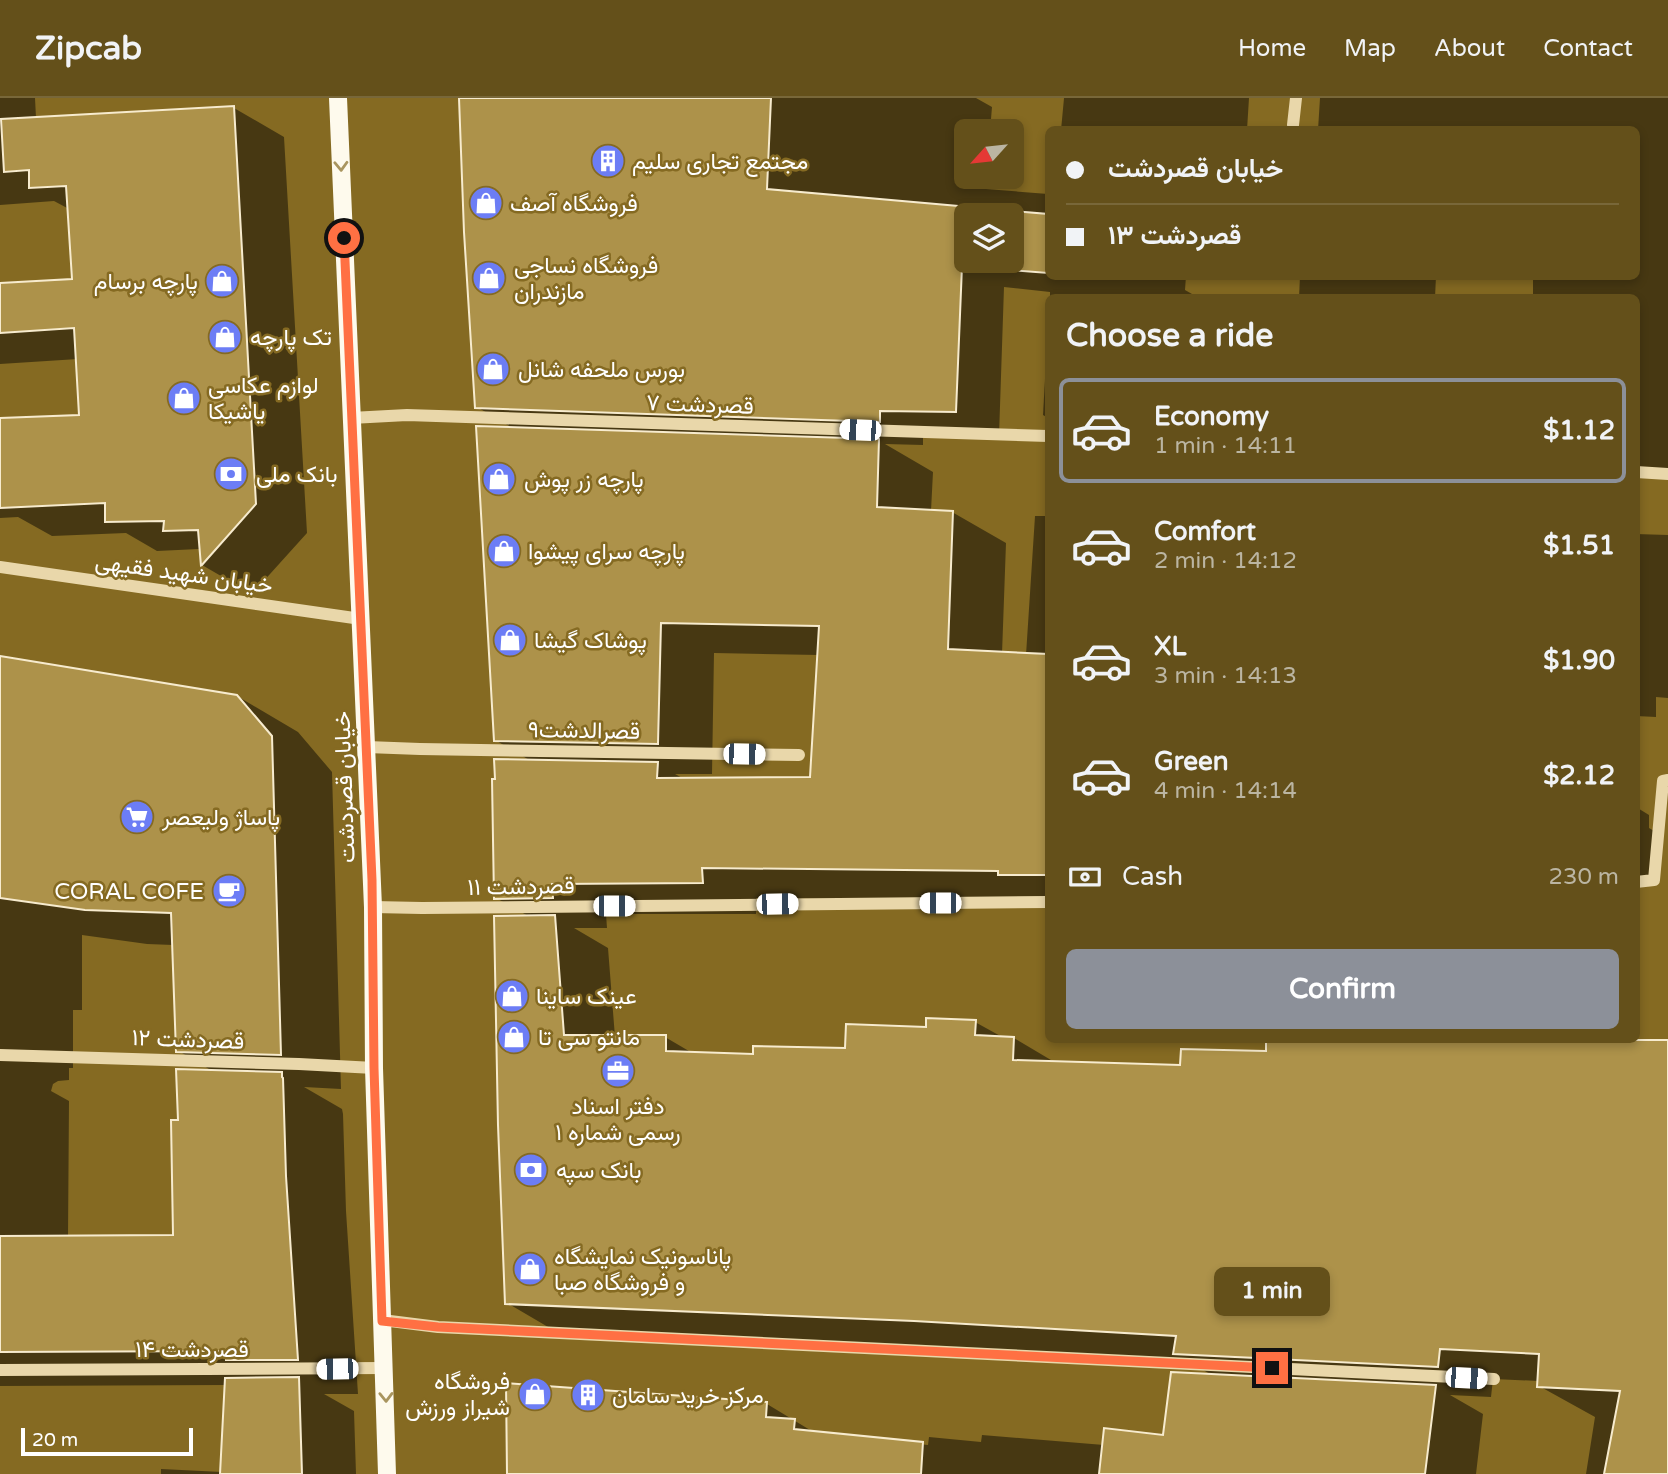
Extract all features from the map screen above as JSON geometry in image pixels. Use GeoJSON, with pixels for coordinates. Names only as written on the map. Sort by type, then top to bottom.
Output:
{"type":"FeatureCollection","features":[{"type":"Feature","properties":{"kind":"main road","name":"خیابان قصردشت"},"geometry":{"type":"LineString","coordinates":[[338,98],[373,907],[374,1068],[387,1474]]}},
{"type":"Feature","properties":{"kind":"street"},"geometry":{"type":"LineString","coordinates":[[1293,125],[1296,98]]}},
{"type":"Feature","properties":{"kind":"street","name":"قصردشت ۷"},"geometry":{"type":"LineString","coordinates":[[351,418],[407,415],[1045,436]]}},
{"type":"Feature","properties":{"kind":"street"},"geometry":{"type":"LineString","coordinates":[[1640,472],[1668,474]]}},
{"type":"Feature","properties":{"kind":"street","name":"خیابان شهید فقیهی"},"geometry":{"type":"LineString","coordinates":[[0,567],[361,619]]}},
{"type":"Feature","properties":{"kind":"street","name":"قصرالدشت۹"},"geometry":{"type":"LineString","coordinates":[[367,747],[799,755]]}},
{"type":"Feature","properties":{"kind":"street"},"geometry":{"type":"LineString","coordinates":[[1640,881],[1654,880],[1663,780],[1668,780]]}},
{"type":"Feature","properties":{"kind":"street","name":"قصردشت ۱۱"},"geometry":{"type":"LineString","coordinates":[[373,907],[1045,902]]}},
{"type":"Feature","properties":{"kind":"street","name":"قصردشت ۱۲"},"geometry":{"type":"LineString","coordinates":[[0,1055],[374,1068]]}},
{"type":"Feature","properties":{"kind":"street"},"geometry":{"type":"LineString","coordinates":[[382,1321],[438,1327],[1494,1379]]}},
{"type":"Feature","properties":{"kind":"street","name":"قصردشت ۱۴"},"geometry":{"type":"LineString","coordinates":[[0,1370],[385,1368]]}},
{"type":"Feature","properties":{"kind":"building"},"geometry":{"type":"Polygon","coordinates":[[[459,98],[771,98],[767,189],[954,206],[954,273],[962,273],[956,412],[880,411],[880,422],[475,408],[459,98]]]}},
{"type":"Feature","properties":{"kind":"building"},"geometry":{"type":"Polygon","coordinates":[[[234,106],[256,504],[201,566],[198,530],[163,531],[164,521],[105,522],[105,503],[0,508],[0,418],[79,415],[74,328],[0,333],[0,283],[72,279],[66,186],[29,188],[29,170],[4,172],[1,119],[234,106]]]}},
{"type":"Feature","properties":{"kind":"building"},"geometry":{"type":"Polygon","coordinates":[[[1024,212],[1045,214],[1045,273],[1024,271],[1024,212]]]}},
{"type":"Feature","properties":{"kind":"building"},"geometry":{"type":"Polygon","coordinates":[[[476,426],[879,439],[877,507],[953,511],[948,649],[1045,654],[1045,875],[998,875],[998,871],[702,868],[703,883],[552,884],[553,898],[494,899],[494,759],[658,762],[657,778],[810,777],[819,626],[661,623],[658,744],[494,741],[476,426]]]}},
{"type":"Feature","properties":{"kind":"building","name":"پاساژ ولیعصر"},"geometry":{"type":"Polygon","coordinates":[[[0,656],[237,695],[272,736],[281,1055],[176,1052],[171,913],[85,910],[0,898],[0,656]]]}},
{"type":"Feature","properties":{"kind":"building"},"geometry":{"type":"Polygon","coordinates":[[[555,915],[564,1035],[666,1035],[666,1051],[753,1054],[753,1046],[845,1048],[846,1024],[926,1027],[926,1018],[976,1020],[975,1035],[1014,1037],[1013,1060],[1180,1065],[1181,1049],[1266,1051],[1266,1043],[1640,1043],[1640,1040],[1668,1040],[1668,1474],[1604,1474],[1620,1391],[1537,1387],[1539,1354],[1440,1349],[1438,1367],[1173,1354],[1176,1336],[914,1321],[505,1304],[494,916],[555,915]]]}},
{"type":"Feature","properties":{"kind":"building"},"geometry":{"type":"Polygon","coordinates":[[[176,1069],[282,1072],[298,1360],[226,1360],[226,1351],[0,1352],[0,1236],[173,1235],[171,1120],[178,1120],[176,1069]]]}},
{"type":"Feature","properties":{"kind":"building"},"geometry":{"type":"Polygon","coordinates":[[[1171,1372],[1436,1385],[1425,1474],[1099,1474],[1104,1428],[1163,1435],[1171,1372]]]}},
{"type":"Feature","properties":{"kind":"building"},"geometry":{"type":"Polygon","coordinates":[[[299,1377],[302,1474],[220,1474],[225,1378],[299,1377]]]}},
{"type":"Feature","properties":{"kind":"building"},"geometry":{"type":"Polygon","coordinates":[[[506,1383],[767,1402],[766,1417],[795,1419],[794,1429],[923,1442],[921,1474],[507,1474],[506,1383]]]}},
{"type":"Feature","properties":{"kind":"place","name":"مجتمع تجاری سلیم"},"geometry":{"type":"Point","coordinates":[608,161]}},
{"type":"Feature","properties":{"kind":"place","name":"فروشگاه آصف"},"geometry":{"type":"Point","coordinates":[486,203]}},
{"type":"Feature","properties":{"kind":"place","name":"فروشگاه نساجی مازندران"},"geometry":{"type":"Point","coordinates":[489,278]}},
{"type":"Feature","properties":{"kind":"place","name":"پارچه برسام"},"geometry":{"type":"Point","coordinates":[222,281]}},
{"type":"Feature","properties":{"kind":"place","name":"تک پارچه"},"geometry":{"type":"Point","coordinates":[225,337]}},
{"type":"Feature","properties":{"kind":"place","name":"بورس ملحفه شانل"},"geometry":{"type":"Point","coordinates":[493,369]}},
{"type":"Feature","properties":{"kind":"place","name":"لوازم عکاسی یاشیکا"},"geometry":{"type":"Point","coordinates":[184,398]}},
{"type":"Feature","properties":{"kind":"place","name":"بانک ملی"},"geometry":{"type":"Point","coordinates":[231,474]}},
{"type":"Feature","properties":{"kind":"place","name":"پارچه زر پوش"},"geometry":{"type":"Point","coordinates":[499,479]}},
{"type":"Feature","properties":{"kind":"place","name":"پارچه سرای پیشوا"},"geometry":{"type":"Point","coordinates":[504,551]}},
{"type":"Feature","properties":{"kind":"place","name":"پوشاک گیشا"},"geometry":{"type":"Point","coordinates":[510,640]}},
{"type":"Feature","properties":{"kind":"place","name":"پاساژ ولیعصر"},"geometry":{"type":"Point","coordinates":[137,817]}},
{"type":"Feature","properties":{"kind":"place","name":"CORAL COFE"},"geometry":{"type":"Point","coordinates":[229,891]}},
{"type":"Feature","properties":{"kind":"place","name":"عینک ساینا"},"geometry":{"type":"Point","coordinates":[512,996]}},
{"type":"Feature","properties":{"kind":"place","name":"مانتو سی تا"},"geometry":{"type":"Point","coordinates":[514,1037]}},
{"type":"Feature","properties":{"kind":"place","name":"دفتر اسناد رسمی شماره ۱"},"geometry":{"type":"Point","coordinates":[618,1071]}},
{"type":"Feature","properties":{"kind":"place","name":"بانک سپه"},"geometry":{"type":"Point","coordinates":[531,1170]}},
{"type":"Feature","properties":{"kind":"place","name":"پاناسونیک نمایشگاه و فروشگاه صبا"},"geometry":{"type":"Point","coordinates":[530,1269]}},
{"type":"Feature","properties":{"kind":"place","name":"فروشگاه شیراز ورزش"},"geometry":{"type":"Point","coordinates":[535,1394]}},
{"type":"Feature","properties":{"kind":"place","name":"مرکز خرید سامان"},"geometry":{"type":"Point","coordinates":[588,1395]}},
{"type":"Feature","properties":{"kind":"route"},"geometry":{"type":"LineString","coordinates":[[344,238],[373,907],[374,1068],[382,1321],[438,1327],[1272,1368]]}}]}
